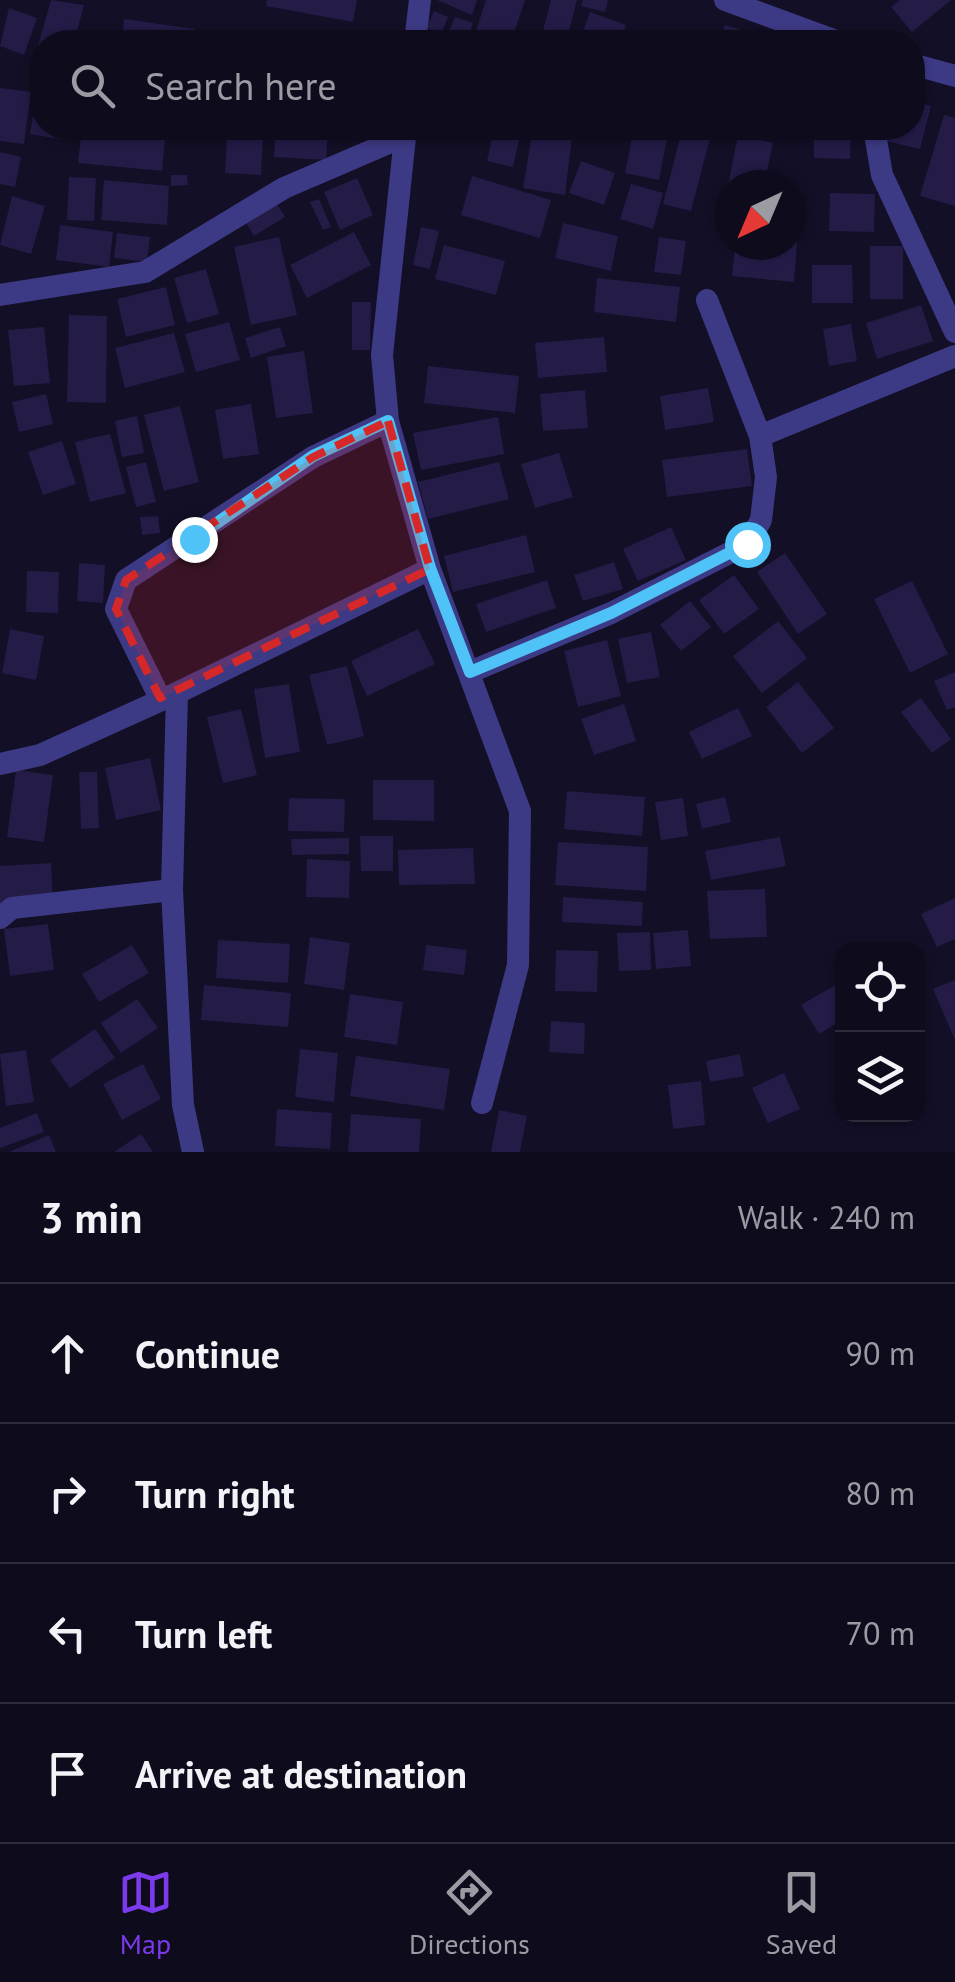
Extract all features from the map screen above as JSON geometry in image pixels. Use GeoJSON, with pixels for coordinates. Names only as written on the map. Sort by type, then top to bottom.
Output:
{"type":"FeatureCollection","features":[{"type":"Feature","properties":{"kind":"street"},"geometry":{"type":"LineString","coordinates":[[416,30],[420,0]]}},
{"type":"Feature","properties":{"kind":"street"},"geometry":{"type":"LineString","coordinates":[[725,0],[807,30]]}},
{"type":"Feature","properties":{"kind":"street"},"geometry":{"type":"LineString","coordinates":[[925,68],[955,76]]}},
{"type":"Feature","properties":{"kind":"street"},"geometry":{"type":"LineString","coordinates":[[0,295],[145,272],[284,188],[388,140]]}},
{"type":"Feature","properties":{"kind":"street"},"geometry":{"type":"LineString","coordinates":[[404,140],[382,355],[388,421],[430,568],[520,811],[518,965],[482,1103]]}},
{"type":"Feature","properties":{"kind":"street"},"geometry":{"type":"LineString","coordinates":[[876,140],[882,174],[955,332]]}},
{"type":"Feature","properties":{"kind":"street"},"geometry":{"type":"LineString","coordinates":[[470,672],[611,613],[747,544],[761,520],[766,478],[760,436],[707,300]]}},
{"type":"Feature","properties":{"kind":"street"},"geometry":{"type":"LineString","coordinates":[[760,436],[955,356]]}},
{"type":"Feature","properties":{"kind":"street"},"geometry":{"type":"LineString","coordinates":[[193,1152],[183,1105],[172,890],[168,696],[116,609],[126,580],[313,456],[388,421]]}},
{"type":"Feature","properties":{"kind":"street"},"geometry":{"type":"LineString","coordinates":[[0,764],[40,755],[430,568]]}},
{"type":"Feature","properties":{"kind":"street"},"geometry":{"type":"LineString","coordinates":[[0,918],[12,908],[172,890]]}},
{"type":"Feature","properties":{"kind":"highlighted area"},"geometry":{"type":"Polygon","coordinates":[[[388,421],[430,569],[160,698],[116,609],[126,580],[313,457],[388,421]]]}},
{"type":"Feature","properties":{"kind":"building"},"geometry":{"type":"Polygon","coordinates":[[[51,0],[84,5],[77,30],[43,30],[51,0]]]}},
{"type":"Feature","properties":{"kind":"building"},"geometry":{"type":"Polygon","coordinates":[[[267,0],[357,0],[353,22],[266,6],[267,0]]]}},
{"type":"Feature","properties":{"kind":"building"},"geometry":{"type":"Polygon","coordinates":[[[437,0],[477,0],[472,15],[437,0]]]}},
{"type":"Feature","properties":{"kind":"building"},"geometry":{"type":"Polygon","coordinates":[[[486,0],[525,0],[515,30],[476,30],[486,0]]]}},
{"type":"Feature","properties":{"kind":"building"},"geometry":{"type":"Polygon","coordinates":[[[551,0],[577,0],[569,30],[543,30],[551,0]]]}},
{"type":"Feature","properties":{"kind":"building"},"geometry":{"type":"Polygon","coordinates":[[[583,0],[608,0],[605,12],[581,6],[583,0]]]}},
{"type":"Feature","properties":{"kind":"building"},"geometry":{"type":"Polygon","coordinates":[[[900,0],[951,0],[914,30],[891,7],[900,0]]]}},
{"type":"Feature","properties":{"kind":"building"},"geometry":{"type":"Polygon","coordinates":[[[9,8],[37,18],[24,55],[0,46],[9,8]]]}},
{"type":"Feature","properties":{"kind":"building"},"geometry":{"type":"Polygon","coordinates":[[[434,11],[448,17],[443,30],[427,28],[434,11]]]}},
{"type":"Feature","properties":{"kind":"building"},"geometry":{"type":"Polygon","coordinates":[[[590,12],[626,25],[624,30],[583,30],[590,12]]]}},
{"type":"Feature","properties":{"kind":"building"},"geometry":{"type":"Polygon","coordinates":[[[455,17],[473,23],[471,30],[450,30],[455,17]]]}},
{"type":"Feature","properties":{"kind":"building"},"geometry":{"type":"Polygon","coordinates":[[[124,19],[195,29],[195,30],[123,30],[124,19]]]}},
{"type":"Feature","properties":{"kind":"building"},"geometry":{"type":"Polygon","coordinates":[[[0,88],[30,92],[24,144],[0,141],[0,88]]]}},
{"type":"Feature","properties":{"kind":"building"},"geometry":{"type":"Polygon","coordinates":[[[925,104],[931,106],[925,129],[925,104]]]}},
{"type":"Feature","properties":{"kind":"building"},"geometry":{"type":"Polygon","coordinates":[[[944,115],[955,118],[955,206],[920,196],[944,115]]]}},
{"type":"Feature","properties":{"kind":"building"},"geometry":{"type":"Polygon","coordinates":[[[81,140],[165,140],[162,171],[78,163],[81,140]]]}},
{"type":"Feature","properties":{"kind":"building"},"geometry":{"type":"Polygon","coordinates":[[[227,140],[263,140],[261,175],[225,173],[227,140]]]}},
{"type":"Feature","properties":{"kind":"building"},"geometry":{"type":"Polygon","coordinates":[[[275,140],[327,140],[326,160],[274,157],[275,140]]]}},
{"type":"Feature","properties":{"kind":"building"},"geometry":{"type":"Polygon","coordinates":[[[492,140],[519,140],[513,167],[487,161],[492,140]]]}},
{"type":"Feature","properties":{"kind":"building"},"geometry":{"type":"Polygon","coordinates":[[[531,140],[572,140],[565,195],[523,188],[531,140]]]}},
{"type":"Feature","properties":{"kind":"building"},"geometry":{"type":"Polygon","coordinates":[[[632,140],[667,140],[659,180],[625,173],[632,140]]]}},
{"type":"Feature","properties":{"kind":"building"},"geometry":{"type":"Polygon","coordinates":[[[679,140],[709,140],[691,211],[663,204],[679,140]]]}},
{"type":"Feature","properties":{"kind":"building"},"geometry":{"type":"Polygon","coordinates":[[[737,140],[773,143],[767,170],[731,170],[737,140]]]}},
{"type":"Feature","properties":{"kind":"building"},"geometry":{"type":"Polygon","coordinates":[[[814,140],[851,140],[850,159],[814,158],[814,140]]]}},
{"type":"Feature","properties":{"kind":"building"},"geometry":{"type":"Polygon","coordinates":[[[882,140],[922,140],[920,149],[882,140]]]}},
{"type":"Feature","properties":{"kind":"building"},"geometry":{"type":"Polygon","coordinates":[[[0,152],[21,157],[15,187],[0,184],[0,152]]]}},
{"type":"Feature","properties":{"kind":"building"},"geometry":{"type":"Polygon","coordinates":[[[581,161],[615,173],[604,205],[569,193],[581,161]]]}},
{"type":"Feature","properties":{"kind":"building"},"geometry":{"type":"Polygon","coordinates":[[[171,175],[187,175],[188,185],[171,186],[171,175]]]}},
{"type":"Feature","properties":{"kind":"building"},"geometry":{"type":"Polygon","coordinates":[[[472,176],[551,200],[540,238],[461,215],[472,176]]]}},
{"type":"Feature","properties":{"kind":"building"},"geometry":{"type":"Polygon","coordinates":[[[69,177],[96,178],[94,221],[67,220],[69,177]]]}},
{"type":"Feature","properties":{"kind":"building"},"geometry":{"type":"Polygon","coordinates":[[[357,178],[373,215],[340,230],[324,192],[357,178]]]}},
{"type":"Feature","properties":{"kind":"building"},"geometry":{"type":"Polygon","coordinates":[[[104,180],[169,186],[167,225],[101,220],[104,180]]]}},
{"type":"Feature","properties":{"kind":"building"},"geometry":{"type":"Polygon","coordinates":[[[631,184],[663,193],[653,229],[620,219],[631,184]]]}},
{"type":"Feature","properties":{"kind":"building"},"geometry":{"type":"Polygon","coordinates":[[[830,193],[875,194],[874,232],[829,231],[830,193]]]}},
{"type":"Feature","properties":{"kind":"building"},"geometry":{"type":"Polygon","coordinates":[[[12,196],[45,206],[31,254],[0,245],[12,196]]]}},
{"type":"Feature","properties":{"kind":"building"},"geometry":{"type":"Polygon","coordinates":[[[319,199],[331,227],[323,230],[310,202],[319,199]]]}},
{"type":"Feature","properties":{"kind":"building"},"geometry":{"type":"Polygon","coordinates":[[[275,201],[285,217],[254,236],[244,220],[275,201]]]}},
{"type":"Feature","properties":{"kind":"building"},"geometry":{"type":"Polygon","coordinates":[[[563,223],[618,236],[611,271],[555,258],[563,223]]]}},
{"type":"Feature","properties":{"kind":"building"},"geometry":{"type":"Polygon","coordinates":[[[60,225],[113,232],[109,267],[56,260],[60,225]]]}},
{"type":"Feature","properties":{"kind":"building"},"geometry":{"type":"Polygon","coordinates":[[[421,227],[439,231],[430,269],[413,265],[421,227]]]}},
{"type":"Feature","properties":{"kind":"building"},"geometry":{"type":"Polygon","coordinates":[[[354,232],[371,265],[307,298],[290,265],[354,232]]]}},
{"type":"Feature","properties":{"kind":"building"},"geometry":{"type":"Polygon","coordinates":[[[117,233],[150,237],[147,262],[114,258],[117,233]]]}},
{"type":"Feature","properties":{"kind":"building"},"geometry":{"type":"Polygon","coordinates":[[[279,237],[297,315],[251,325],[234,247],[279,237]]]}},
{"type":"Feature","properties":{"kind":"building"},"geometry":{"type":"Polygon","coordinates":[[[659,237],[686,241],[681,275],[654,272],[659,237]]]}},
{"type":"Feature","properties":{"kind":"building"},"geometry":{"type":"Polygon","coordinates":[[[444,245],[505,261],[496,295],[435,279],[444,245]]]}},
{"type":"Feature","properties":{"kind":"building"},"geometry":{"type":"Polygon","coordinates":[[[870,246],[903,246],[903,299],[870,299],[870,246]]]}},
{"type":"Feature","properties":{"kind":"building"},"geometry":{"type":"Polygon","coordinates":[[[734,260],[796,260],[794,282],[732,276],[734,260]]]}},
{"type":"Feature","properties":{"kind":"building"},"geometry":{"type":"Polygon","coordinates":[[[812,265],[852,265],[853,303],[812,303],[812,265]]]}},
{"type":"Feature","properties":{"kind":"building"},"geometry":{"type":"Polygon","coordinates":[[[206,269],[219,314],[187,323],[174,278],[206,269]]]}},
{"type":"Feature","properties":{"kind":"building"},"geometry":{"type":"Polygon","coordinates":[[[597,278],[680,287],[676,322],[594,312],[597,278]]]}},
{"type":"Feature","properties":{"kind":"building"},"geometry":{"type":"Polygon","coordinates":[[[166,287],[175,325],[126,337],[117,299],[166,287]]]}},
{"type":"Feature","properties":{"kind":"building"},"geometry":{"type":"Polygon","coordinates":[[[352,302],[371,302],[370,350],[352,350],[352,302]]]}},
{"type":"Feature","properties":{"kind":"building"},"geometry":{"type":"Polygon","coordinates":[[[921,305],[933,341],[877,359],[866,323],[921,305]]]}},
{"type":"Feature","properties":{"kind":"building"},"geometry":{"type":"Polygon","coordinates":[[[69,315],[107,316],[106,403],[67,402],[69,315]]]}},
{"type":"Feature","properties":{"kind":"building"},"geometry":{"type":"Polygon","coordinates":[[[229,322],[240,360],[196,372],[185,334],[229,322]]]}},
{"type":"Feature","properties":{"kind":"building"},"geometry":{"type":"Polygon","coordinates":[[[851,324],[857,361],[829,366],[823,329],[851,324]]]}},
{"type":"Feature","properties":{"kind":"building"},"geometry":{"type":"Polygon","coordinates":[[[44,327],[50,383],[14,386],[8,330],[44,327]]]}},
{"type":"Feature","properties":{"kind":"building"},"geometry":{"type":"Polygon","coordinates":[[[280,327],[286,346],[251,358],[245,338],[280,327]]]}},
{"type":"Feature","properties":{"kind":"building"},"geometry":{"type":"Polygon","coordinates":[[[174,333],[185,372],[125,388],[115,348],[174,333]]]}},
{"type":"Feature","properties":{"kind":"building"},"geometry":{"type":"Polygon","coordinates":[[[604,337],[607,372],[538,378],[535,343],[604,337]]]}},
{"type":"Feature","properties":{"kind":"building"},"geometry":{"type":"Polygon","coordinates":[[[304,351],[313,413],[276,418],[267,357],[304,351]]]}},
{"type":"Feature","properties":{"kind":"building"},"geometry":{"type":"Polygon","coordinates":[[[428,366],[519,376],[515,413],[424,403],[428,366]]]}},
{"type":"Feature","properties":{"kind":"building"},"geometry":{"type":"Polygon","coordinates":[[[708,388],[714,422],[665,430],[660,396],[708,388]]]}},
{"type":"Feature","properties":{"kind":"building"},"geometry":{"type":"Polygon","coordinates":[[[585,390],[588,428],[543,431],[540,394],[585,390]]]}},
{"type":"Feature","properties":{"kind":"building"},"geometry":{"type":"Polygon","coordinates":[[[46,394],[53,424],[19,432],[12,402],[46,394]]]}},
{"type":"Feature","properties":{"kind":"building"},"geometry":{"type":"Polygon","coordinates":[[[251,404],[259,454],[223,459],[215,410],[251,404]]]}},
{"type":"Feature","properties":{"kind":"building"},"geometry":{"type":"Polygon","coordinates":[[[180,406],[199,482],[164,491],[144,415],[180,406]]]}},
{"type":"Feature","properties":{"kind":"building"},"geometry":{"type":"Polygon","coordinates":[[[137,416],[144,453],[122,457],[115,421],[137,416]]]}},
{"type":"Feature","properties":{"kind":"building"},"geometry":{"type":"Polygon","coordinates":[[[498,417],[504,454],[421,470],[413,433],[498,417]]]}},
{"type":"Feature","properties":{"kind":"building"},"geometry":{"type":"Polygon","coordinates":[[[110,434],[126,493],[90,502],[75,442],[110,434]]]}},
{"type":"Feature","properties":{"kind":"building"},"geometry":{"type":"Polygon","coordinates":[[[62,441],[76,484],[43,495],[28,452],[62,441]]]}},
{"type":"Feature","properties":{"kind":"building"},"geometry":{"type":"Polygon","coordinates":[[[747,449],[752,486],[667,497],[662,460],[747,449]]]}},
{"type":"Feature","properties":{"kind":"building"},"geometry":{"type":"Polygon","coordinates":[[[559,453],[573,497],[535,508],[521,464],[559,453]]]}},
{"type":"Feature","properties":{"kind":"building"},"geometry":{"type":"Polygon","coordinates":[[[146,462],[156,502],[136,507],[126,467],[146,462]]]}},
{"type":"Feature","properties":{"kind":"building"},"geometry":{"type":"Polygon","coordinates":[[[499,462],[509,499],[428,519],[418,482],[499,462]]]}},
{"type":"Feature","properties":{"kind":"building"},"geometry":{"type":"Polygon","coordinates":[[[158,516],[160,533],[142,535],[140,517],[158,516]]]}},
{"type":"Feature","properties":{"kind":"building"},"geometry":{"type":"Polygon","coordinates":[[[671,527],[686,560],[638,581],[623,549],[671,527]]]}},
{"type":"Feature","properties":{"kind":"building"},"geometry":{"type":"Polygon","coordinates":[[[526,535],[535,572],[453,592],[444,556],[526,535]]]}},
{"type":"Feature","properties":{"kind":"building"},"geometry":{"type":"Polygon","coordinates":[[[785,553],[827,614],[798,634],[757,572],[785,553]]]}},
{"type":"Feature","properties":{"kind":"building"},"geometry":{"type":"Polygon","coordinates":[[[614,562],[623,589],[583,601],[574,575],[614,562]]]}},
{"type":"Feature","properties":{"kind":"building"},"geometry":{"type":"Polygon","coordinates":[[[79,563],[105,565],[103,603],[77,601],[79,563]]]}},
{"type":"Feature","properties":{"kind":"building"},"geometry":{"type":"Polygon","coordinates":[[[27,571],[59,572],[58,613],[26,612],[27,571]]]}},
{"type":"Feature","properties":{"kind":"building"},"geometry":{"type":"Polygon","coordinates":[[[734,575],[759,609],[724,634],[699,600],[734,575]]]}},
{"type":"Feature","properties":{"kind":"building"},"geometry":{"type":"Polygon","coordinates":[[[547,580],[556,608],[486,632],[476,604],[547,580]]]}},
{"type":"Feature","properties":{"kind":"building"},"geometry":{"type":"Polygon","coordinates":[[[912,581],[948,654],[910,673],[874,599],[912,581]]]}},
{"type":"Feature","properties":{"kind":"building"},"geometry":{"type":"Polygon","coordinates":[[[690,601],[711,627],[681,651],[660,625],[690,601]]]}},
{"type":"Feature","properties":{"kind":"building"},"geometry":{"type":"Polygon","coordinates":[[[778,621],[807,658],[762,693],[733,656],[778,621]]]}},
{"type":"Feature","properties":{"kind":"building"},"geometry":{"type":"Polygon","coordinates":[[[10,629],[44,636],[36,680],[2,673],[10,629]]]}},
{"type":"Feature","properties":{"kind":"building"},"geometry":{"type":"Polygon","coordinates":[[[418,629],[435,664],[367,696],[351,661],[418,629]]]}},
{"type":"Feature","properties":{"kind":"building"},"geometry":{"type":"Polygon","coordinates":[[[651,632],[660,677],[627,683],[618,639],[651,632]]]}},
{"type":"Feature","properties":{"kind":"building"},"geometry":{"type":"Polygon","coordinates":[[[607,640],[621,696],[578,707],[564,651],[607,640]]]}},
{"type":"Feature","properties":{"kind":"building"},"geometry":{"type":"Polygon","coordinates":[[[347,666],[364,736],[327,745],[309,675],[347,666]]]}},
{"type":"Feature","properties":{"kind":"building"},"geometry":{"type":"Polygon","coordinates":[[[955,672],[955,707],[947,710],[934,681],[955,672]]]}},
{"type":"Feature","properties":{"kind":"building"},"geometry":{"type":"Polygon","coordinates":[[[798,682],[834,728],[802,753],[766,707],[798,682]]]}},
{"type":"Feature","properties":{"kind":"building"},"geometry":{"type":"Polygon","coordinates":[[[289,684],[300,752],[265,758],[254,689],[289,684]]]}},
{"type":"Feature","properties":{"kind":"building"},"geometry":{"type":"Polygon","coordinates":[[[921,698],[951,739],[932,753],[901,712],[921,698]]]}},
{"type":"Feature","properties":{"kind":"building"},"geometry":{"type":"Polygon","coordinates":[[[624,704],[636,741],[594,755],[581,719],[624,704]]]}},
{"type":"Feature","properties":{"kind":"building"},"geometry":{"type":"Polygon","coordinates":[[[738,708],[752,736],[702,759],[689,732],[738,708]]]}},
{"type":"Feature","properties":{"kind":"building"},"geometry":{"type":"Polygon","coordinates":[[[241,709],[257,775],[223,783],[207,717],[241,709]]]}},
{"type":"Feature","properties":{"kind":"building"},"geometry":{"type":"Polygon","coordinates":[[[150,758],[161,810],[116,820],[105,768],[150,758]]]}},
{"type":"Feature","properties":{"kind":"building"},"geometry":{"type":"Polygon","coordinates":[[[16,770],[53,775],[44,842],[7,837],[16,770]]]}},
{"type":"Feature","properties":{"kind":"building"},"geometry":{"type":"Polygon","coordinates":[[[79,772],[97,772],[99,828],[81,829],[79,772]]]}},
{"type":"Feature","properties":{"kind":"building"},"geometry":{"type":"Polygon","coordinates":[[[373,780],[434,780],[434,821],[373,820],[373,780]]]}},
{"type":"Feature","properties":{"kind":"building"},"geometry":{"type":"Polygon","coordinates":[[[567,791],[645,797],[642,836],[564,829],[567,791]]]}},
{"type":"Feature","properties":{"kind":"building"},"geometry":{"type":"Polygon","coordinates":[[[725,797],[731,822],[702,829],[696,804],[725,797]]]}},
{"type":"Feature","properties":{"kind":"building"},"geometry":{"type":"Polygon","coordinates":[[[289,798],[345,799],[344,832],[288,831],[289,798]]]}},
{"type":"Feature","properties":{"kind":"building"},"geometry":{"type":"Polygon","coordinates":[[[683,798],[688,836],[661,840],[655,802],[683,798]]]}},
{"type":"Feature","properties":{"kind":"building"},"geometry":{"type":"Polygon","coordinates":[[[360,836],[393,836],[393,871],[361,871],[360,836]]]}},
{"type":"Feature","properties":{"kind":"building"},"geometry":{"type":"Polygon","coordinates":[[[780,837],[786,866],[711,880],[705,851],[780,837]]]}},
{"type":"Feature","properties":{"kind":"building"},"geometry":{"type":"Polygon","coordinates":[[[349,838],[349,854],[292,855],[291,839],[349,838]]]}},
{"type":"Feature","properties":{"kind":"building"},"geometry":{"type":"Polygon","coordinates":[[[558,842],[648,847],[646,891],[555,885],[558,842]]]}},
{"type":"Feature","properties":{"kind":"building"},"geometry":{"type":"Polygon","coordinates":[[[473,848],[475,884],[399,885],[398,850],[473,848]]]}},
{"type":"Feature","properties":{"kind":"building"},"geometry":{"type":"Polygon","coordinates":[[[307,859],[350,861],[349,898],[306,897],[307,859]]]}},
{"type":"Feature","properties":{"kind":"building"},"geometry":{"type":"Polygon","coordinates":[[[51,863],[53,902],[0,906],[0,866],[51,863]]]}},
{"type":"Feature","properties":{"kind":"building"},"geometry":{"type":"Polygon","coordinates":[[[765,889],[767,937],[710,939],[707,891],[765,889]]]}},
{"type":"Feature","properties":{"kind":"building"},"geometry":{"type":"Polygon","coordinates":[[[563,897],[643,902],[642,926],[562,922],[563,897]]]}},
{"type":"Feature","properties":{"kind":"building"},"geometry":{"type":"Polygon","coordinates":[[[955,898],[955,939],[937,947],[921,914],[955,898]]]}},
{"type":"Feature","properties":{"kind":"building"},"geometry":{"type":"Polygon","coordinates":[[[48,924],[54,970],[10,976],[4,929],[48,924]]]}},
{"type":"Feature","properties":{"kind":"building"},"geometry":{"type":"Polygon","coordinates":[[[688,930],[691,966],[656,969],[653,933],[688,930]]]}},
{"type":"Feature","properties":{"kind":"building"},"geometry":{"type":"Polygon","coordinates":[[[650,932],[651,970],[619,971],[617,933],[650,932]]]}},
{"type":"Feature","properties":{"kind":"building"},"geometry":{"type":"Polygon","coordinates":[[[310,937],[350,943],[344,990],[304,984],[310,937]]]}},
{"type":"Feature","properties":{"kind":"building"},"geometry":{"type":"Polygon","coordinates":[[[218,940],[290,944],[288,983],[216,978],[218,940]]]}},
{"type":"Feature","properties":{"kind":"building"},"geometry":{"type":"Polygon","coordinates":[[[132,945],[149,973],[99,1002],[82,974],[132,945]]]}},
{"type":"Feature","properties":{"kind":"building"},"geometry":{"type":"Polygon","coordinates":[[[426,945],[467,950],[464,975],[423,970],[426,945]]]}},
{"type":"Feature","properties":{"kind":"building"},"geometry":{"type":"Polygon","coordinates":[[[556,950],[598,951],[597,992],[555,991],[556,950]]]}},
{"type":"Feature","properties":{"kind":"building"},"geometry":{"type":"Polygon","coordinates":[[[955,980],[955,1040],[933,989],[955,980]]]}},
{"type":"Feature","properties":{"kind":"building"},"geometry":{"type":"Polygon","coordinates":[[[204,985],[291,993],[288,1027],[201,1020],[204,985]]]}},
{"type":"Feature","properties":{"kind":"building"},"geometry":{"type":"Polygon","coordinates":[[[835,985],[835,1024],[819,1034],[801,1005],[835,985]]]}},
{"type":"Feature","properties":{"kind":"building"},"geometry":{"type":"Polygon","coordinates":[[[350,994],[403,1002],[397,1045],[344,1037],[350,994]]]}},
{"type":"Feature","properties":{"kind":"building"},"geometry":{"type":"Polygon","coordinates":[[[137,999],[158,1028],[121,1053],[101,1023],[137,999]]]}},
{"type":"Feature","properties":{"kind":"building"},"geometry":{"type":"Polygon","coordinates":[[[551,1021],[585,1023],[584,1054],[549,1052],[551,1021]]]}},
{"type":"Feature","properties":{"kind":"building"},"geometry":{"type":"Polygon","coordinates":[[[95,1029],[115,1058],[70,1088],[50,1060],[95,1029]]]}},
{"type":"Feature","properties":{"kind":"building"},"geometry":{"type":"Polygon","coordinates":[[[300,1049],[338,1053],[334,1102],[295,1097],[300,1049]]]}},
{"type":"Feature","properties":{"kind":"building"},"geometry":{"type":"Polygon","coordinates":[[[26,1050],[34,1102],[6,1106],[0,1054],[26,1050]]]}},
{"type":"Feature","properties":{"kind":"building"},"geometry":{"type":"Polygon","coordinates":[[[740,1054],[744,1076],[710,1082],[706,1061],[740,1054]]]}},
{"type":"Feature","properties":{"kind":"building"},"geometry":{"type":"Polygon","coordinates":[[[356,1056],[450,1069],[444,1110],[350,1096],[356,1056]]]}},
{"type":"Feature","properties":{"kind":"building"},"geometry":{"type":"Polygon","coordinates":[[[143,1064],[161,1099],[122,1120],[103,1084],[143,1064]]]}},
{"type":"Feature","properties":{"kind":"building"},"geometry":{"type":"Polygon","coordinates":[[[784,1073],[800,1109],[768,1123],[752,1088],[784,1073]]]}},
{"type":"Feature","properties":{"kind":"building"},"geometry":{"type":"Polygon","coordinates":[[[701,1081],[705,1125],[673,1129],[668,1085],[701,1081]]]}},
{"type":"Feature","properties":{"kind":"building"},"geometry":{"type":"Polygon","coordinates":[[[277,1109],[332,1113],[330,1149],[275,1146],[277,1109]]]}},
{"type":"Feature","properties":{"kind":"building"},"geometry":{"type":"Polygon","coordinates":[[[499,1110],[527,1116],[520,1152],[491,1152],[499,1110]]]}},
{"type":"Feature","properties":{"kind":"building"},"geometry":{"type":"Polygon","coordinates":[[[37,1113],[44,1132],[0,1148],[0,1128],[37,1113]]]}},
{"type":"Feature","properties":{"kind":"building"},"geometry":{"type":"Polygon","coordinates":[[[351,1114],[421,1119],[419,1152],[348,1152],[351,1114]]]}},
{"type":"Feature","properties":{"kind":"building"},"geometry":{"type":"Polygon","coordinates":[[[141,1134],[153,1152],[114,1152],[141,1134]]]}},
{"type":"Feature","properties":{"kind":"building"},"geometry":{"type":"Polygon","coordinates":[[[49,1135],[56,1152],[9,1152],[49,1135]]]}},
{"type":"Feature","properties":{"kind":"route"},"geometry":{"type":"LineString","coordinates":[[194,539],[313,456],[388,421],[430,568],[470,672],[611,613],[747,544]]}}]}
